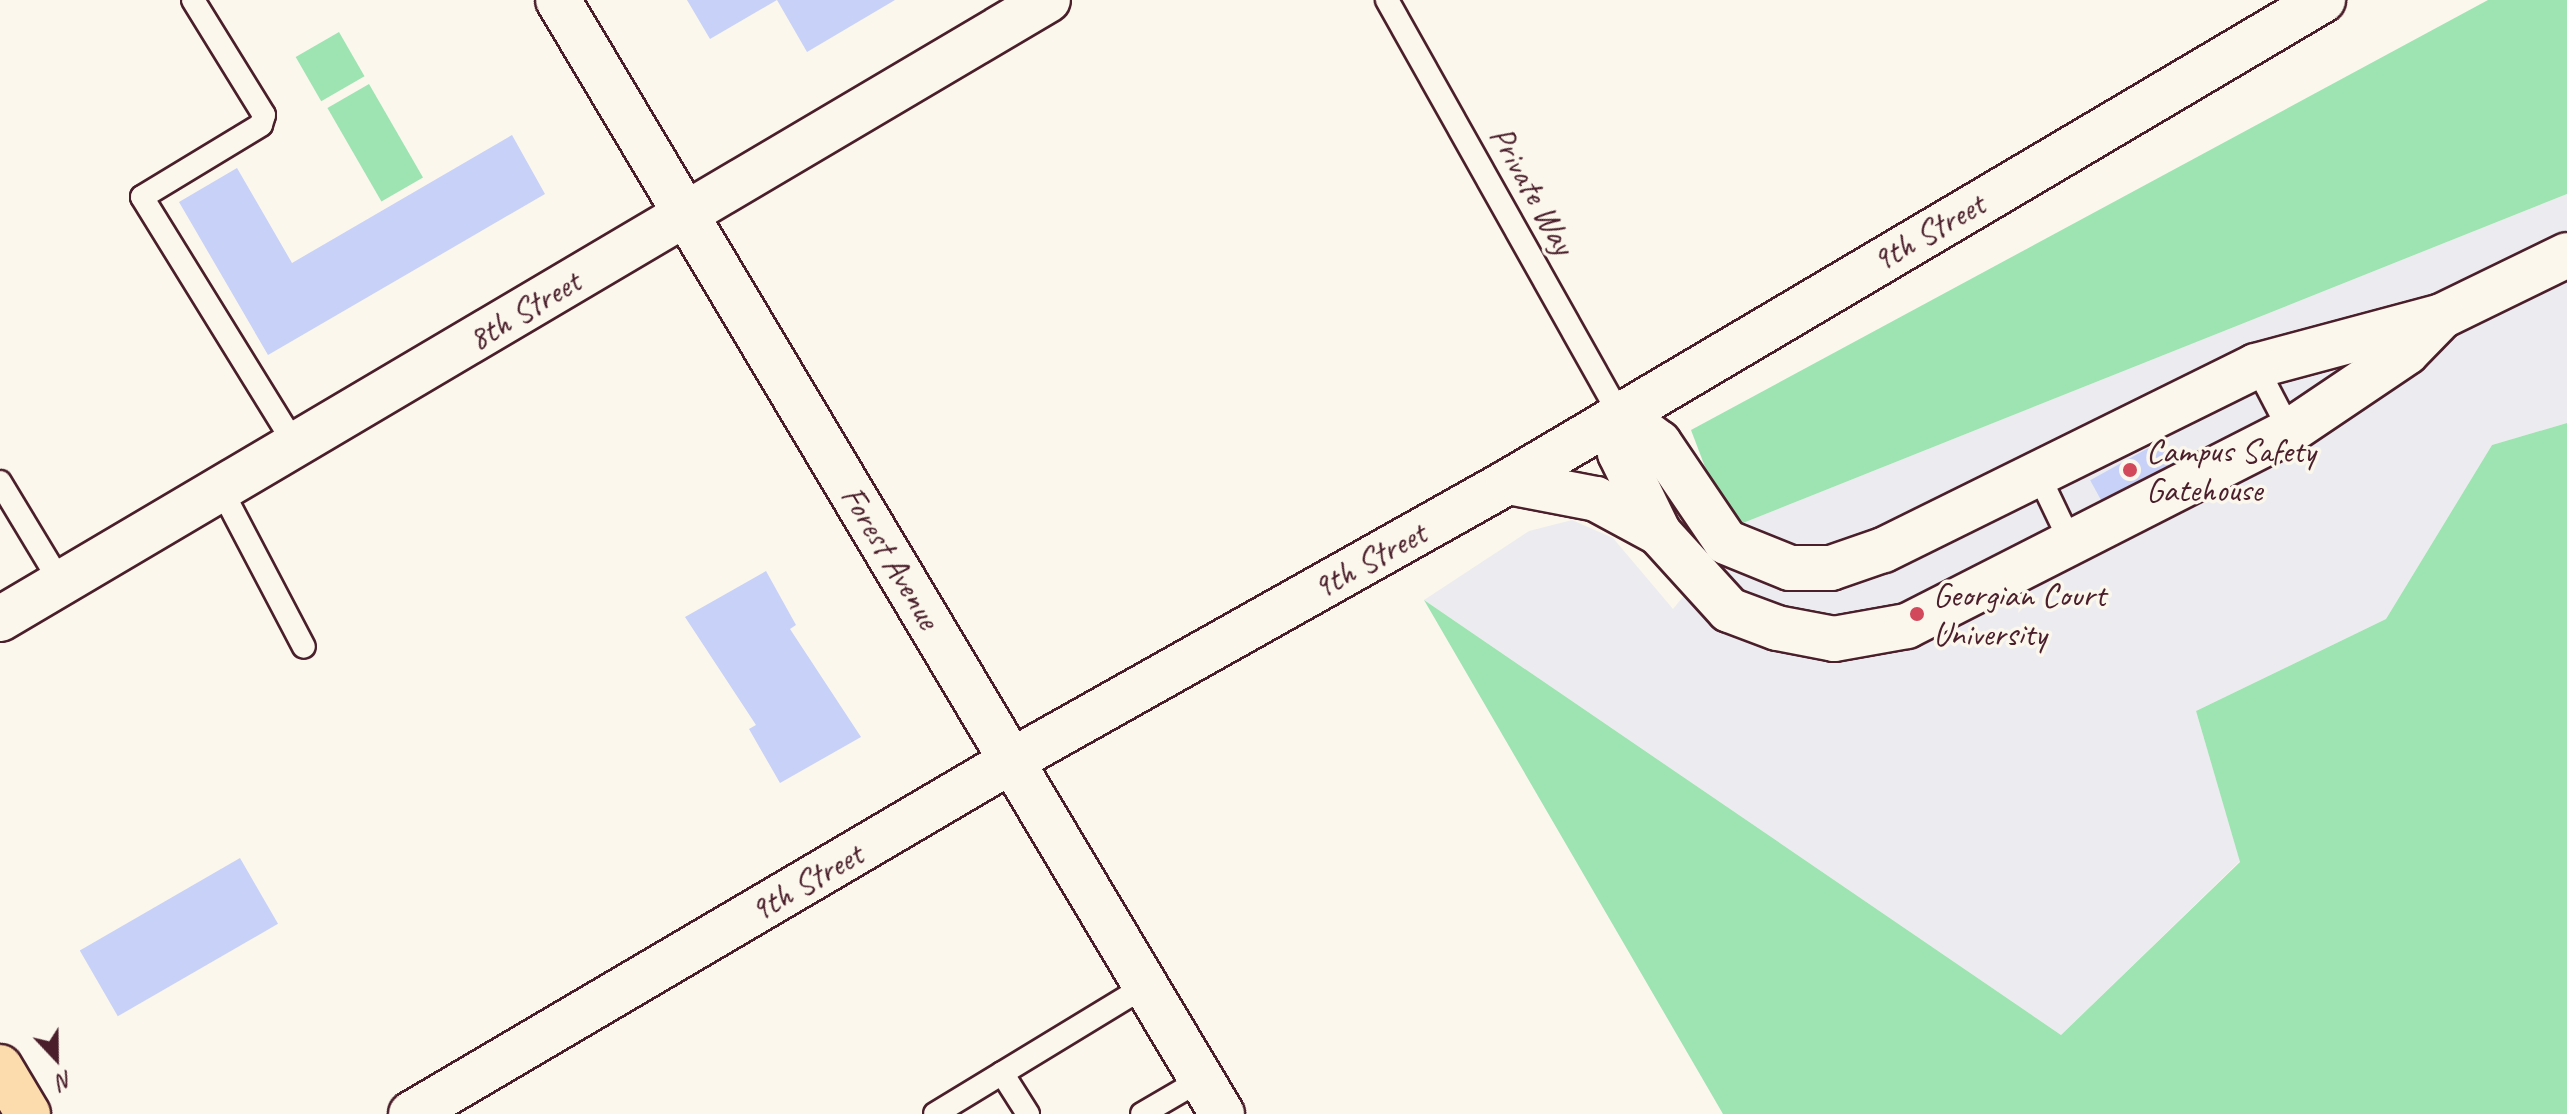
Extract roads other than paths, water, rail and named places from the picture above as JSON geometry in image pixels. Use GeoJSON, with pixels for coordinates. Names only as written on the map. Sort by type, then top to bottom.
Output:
{"type":"FeatureCollection","features":[{"type":"Feature","properties":{"kind":"highway"},"geometry":{"type":"LineString","coordinates":[[0,1067],[28,1114]]}},
{"type":"Feature","properties":{"kind":"street","name":"Forest Avenue"},"geometry":{"type":"LineString","coordinates":[[558,0],[1212,1096]]}},
{"type":"Feature","properties":{"kind":"street","name":"8th Street"},"geometry":{"type":"LineString","coordinates":[[0,619],[1048,0]]}},
{"type":"Feature","properties":{"kind":"street","name":"9th Street"},"geometry":{"type":"LineString","coordinates":[[411,1114],[1013,760],[1508,482],[1619,413],[2323,0]]}},
{"type":"Feature","properties":{"kind":"street"},"geometry":{"type":"LineString","coordinates":[[1619,413],[1659,443],[1726,542],[1790,568],[1831,568],[1883,550],[2256,366],[2442,316],[2567,255]]}},
{"type":"Feature","properties":{"kind":"street"},"geometry":{"type":"LineString","coordinates":[[1619,413],[1620,453],[1659,533],[1729,610],[1834,639],[1907,626],[2073,547],[2290,431],[2407,352],[2442,316]]}},
{"type":"Feature","properties":{"kind":"street"},"geometry":{"type":"LineString","coordinates":[[1508,482],[1596,499],[1659,533]]}},
{"type":"Feature","properties":{"kind":"lane"},"geometry":{"type":"LineString","coordinates":[[193,0],[264,115],[261,125],[142,197],[295,445]]}},
{"type":"Feature","properties":{"kind":"lane","name":"Private Way"},"geometry":{"type":"LineString","coordinates":[[1387,0],[1619,413]]}},
{"type":"Feature","properties":{"kind":"lane"},"geometry":{"type":"LineString","coordinates":[[2256,366],[2290,431]]}},
{"type":"Feature","properties":{"kind":"lane"},"geometry":{"type":"LineString","coordinates":[[2038,474],[2073,547]]}},
{"type":"Feature","properties":{"kind":"lane"},"geometry":{"type":"LineString","coordinates":[[0,482],[61,583]]}},
{"type":"Feature","properties":{"kind":"lane"},"geometry":{"type":"LineString","coordinates":[[221,489],[304,647]]}},
{"type":"Feature","properties":{"kind":"lane"},"geometry":{"type":"LineString","coordinates":[[935,1114],[1147,985]]}},
{"type":"Feature","properties":{"kind":"lane"},"geometry":{"type":"LineString","coordinates":[[1002,1073],[1028,1114]]}},
{"type":"Feature","properties":{"kind":"lane"},"geometry":{"type":"LineString","coordinates":[[1142,1114],[1212,1096]]}},
{"type":"Feature","properties":{"kind":"place","name":"Campus Safety Gatehouse"},"geometry":{"type":"Point","coordinates":[2130,470]}},
{"type":"Feature","properties":{"kind":"place","name":"Georgian Court University"},"geometry":{"type":"Point","coordinates":[1917,614]}}]}
